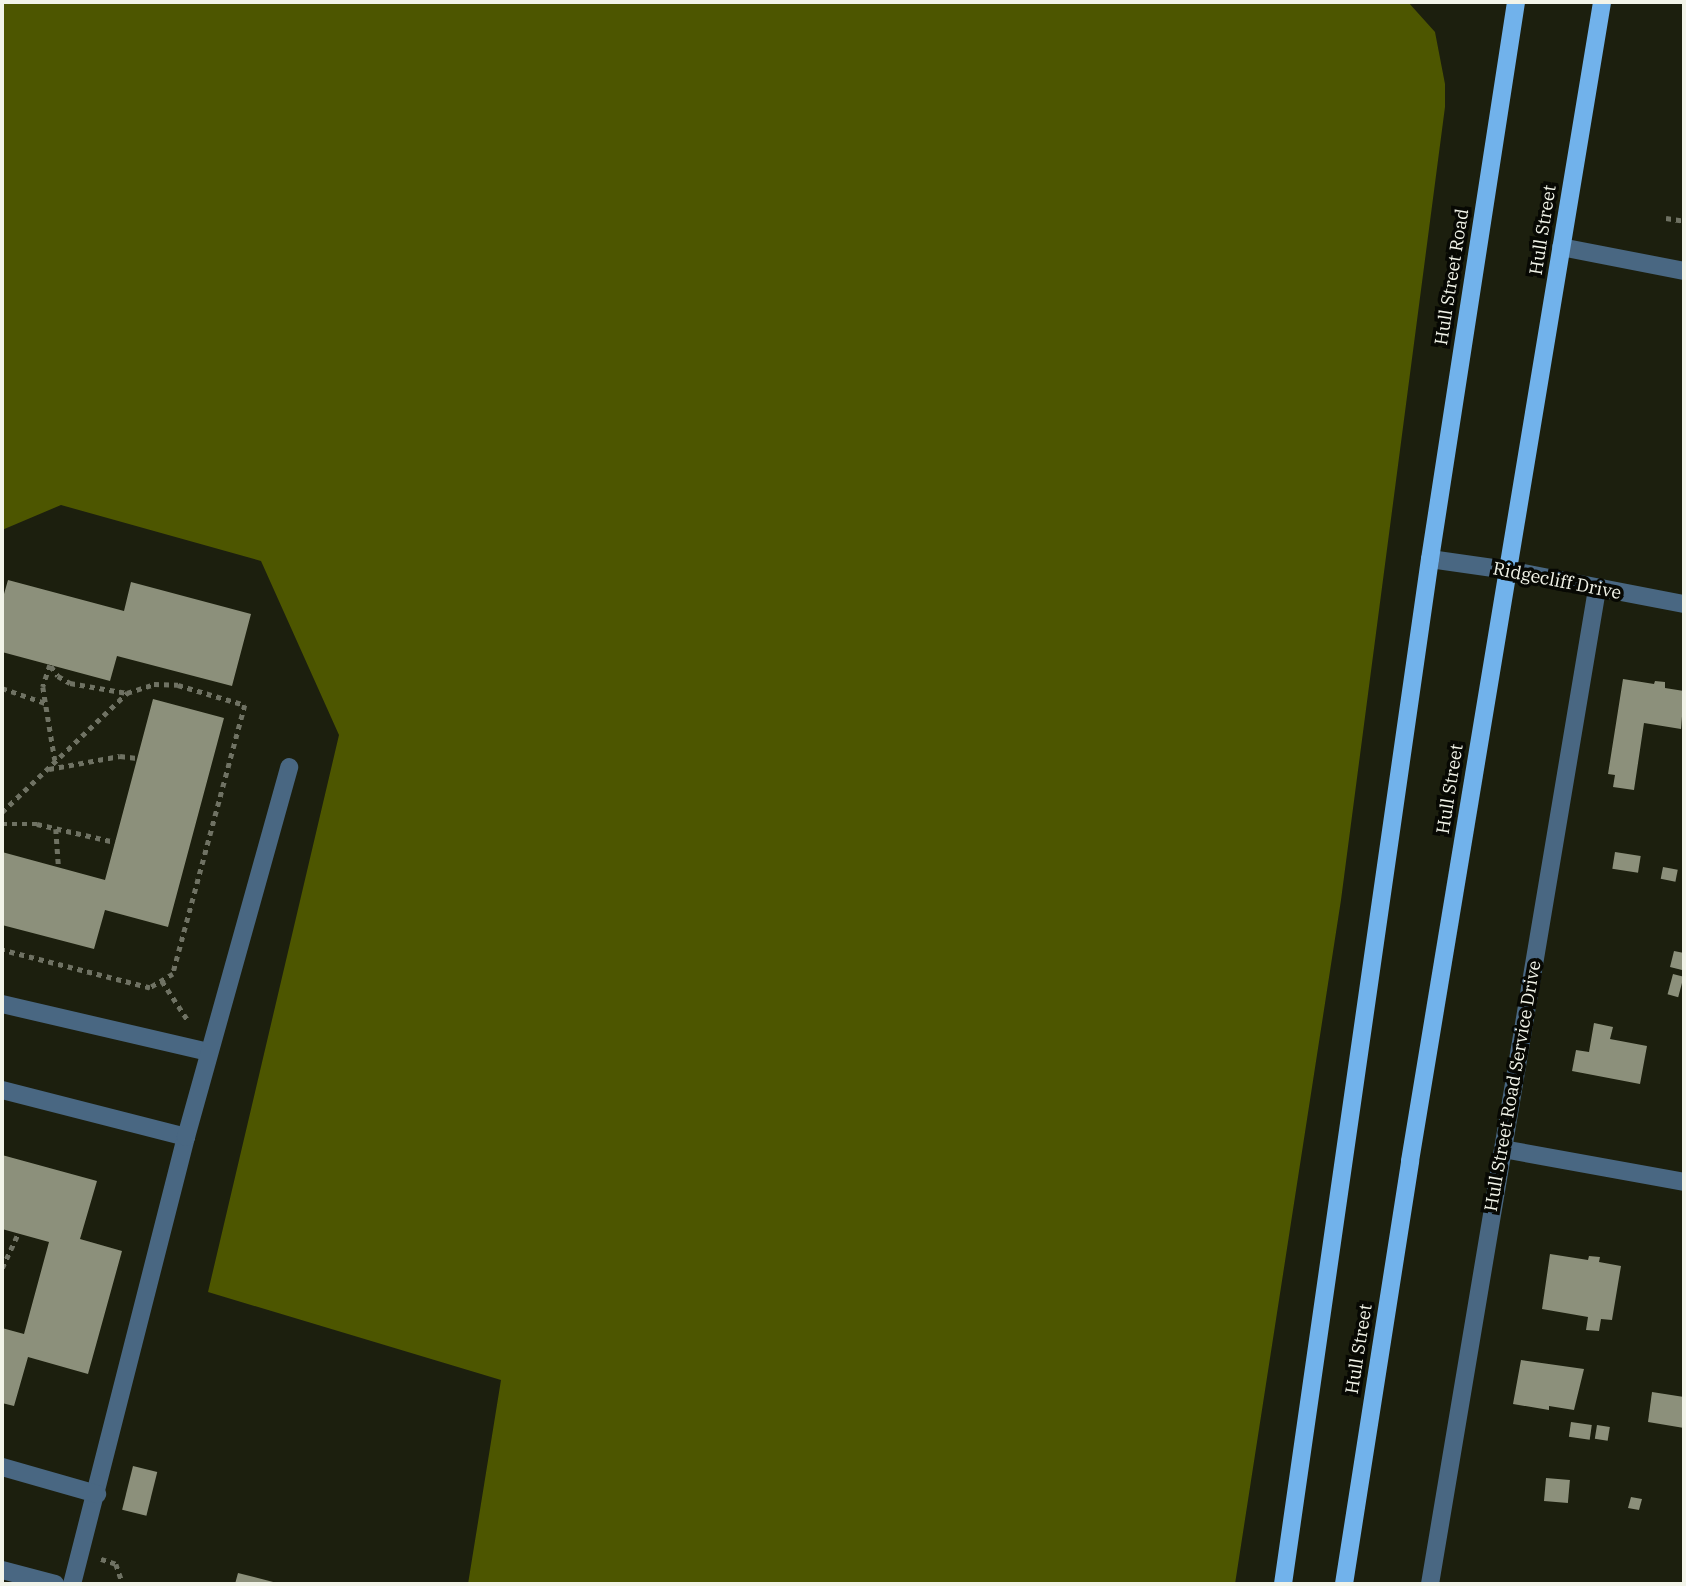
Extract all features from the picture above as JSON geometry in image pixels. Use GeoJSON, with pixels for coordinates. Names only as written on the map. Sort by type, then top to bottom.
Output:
{"type":"FeatureCollection","features":[{"type":"Feature","properties":{"kind":"main road","name":"Hull Street Road"},"geometry":{"type":"LineString","coordinates":[[1430,559],[1516,2]]}},
{"type":"Feature","properties":{"kind":"main road","name":"Hull Street"},"geometry":{"type":"LineString","coordinates":[[1344,1584],[1507,570],[1602,2]]}},
{"type":"Feature","properties":{"kind":"main road"},"geometry":{"type":"LineString","coordinates":[[1283,1584],[1430,559]]}},
{"type":"Feature","properties":{"kind":"street"},"geometry":{"type":"LineString","coordinates":[[1561,247],[1684,271]]}},
{"type":"Feature","properties":{"kind":"street","name":"Ridgecliff Drive"},"geometry":{"type":"LineString","coordinates":[[1430,559],[1507,570],[1684,604]]}},
{"type":"Feature","properties":{"kind":"street","name":"Hull Street Road Service Drive"},"geometry":{"type":"LineString","coordinates":[[1430,1584],[1597,589]]}},
{"type":"Feature","properties":{"kind":"street"},"geometry":{"type":"LineString","coordinates":[[72,1584],[186,1137],[289,767]]}},
{"type":"Feature","properties":{"kind":"street"},"geometry":{"type":"LineString","coordinates":[[2,1004],[209,1052]]}},
{"type":"Feature","properties":{"kind":"street"},"geometry":{"type":"LineString","coordinates":[[2,1090],[186,1137]]}},
{"type":"Feature","properties":{"kind":"street"},"geometry":{"type":"LineString","coordinates":[[1503,1149],[1684,1182]]}},
{"type":"Feature","properties":{"kind":"street"},"geometry":{"type":"LineString","coordinates":[[2,1467],[97,1494]]}},
{"type":"Feature","properties":{"kind":"street"},"geometry":{"type":"LineString","coordinates":[[2,1570],[55,1584]]}},
{"type":"Feature","properties":{"kind":"path"},"geometry":{"type":"LineString","coordinates":[[1667,218],[1684,221]]}},
{"type":"Feature","properties":{"kind":"path"},"geometry":{"type":"LineString","coordinates":[[55,761],[43,687],[50,665],[58,677],[70,683],[127,693]]}},
{"type":"Feature","properties":{"kind":"path"},"geometry":{"type":"LineString","coordinates":[[2,812],[127,693],[154,684],[178,685],[245,705],[173,974],[150,988],[2,950]]}},
{"type":"Feature","properties":{"kind":"path"},"geometry":{"type":"LineString","coordinates":[[2,688],[46,703]]}},
{"type":"Feature","properties":{"kind":"path"},"geometry":{"type":"LineString","coordinates":[[46,769],[120,756],[138,758]]}},
{"type":"Feature","properties":{"kind":"path"},"geometry":{"type":"LineString","coordinates":[[2,824],[37,824],[115,842]]}},
{"type":"Feature","properties":{"kind":"path"},"geometry":{"type":"LineString","coordinates":[[56,828],[59,868]]}},
{"type":"Feature","properties":{"kind":"path"},"geometry":{"type":"LineString","coordinates":[[162,981],[209,1052]]}},
{"type":"Feature","properties":{"kind":"path"},"geometry":{"type":"LineString","coordinates":[[2,1268],[18,1233]]}},
{"type":"Feature","properties":{"kind":"path"},"geometry":{"type":"LineString","coordinates":[[116,1564],[124,1584]]}},
{"type":"Feature","properties":{"kind":"green space"},"geometry":{"type":"Polygon","coordinates":[[[2,2],[1408,2],[1435,32],[1445,84],[1445,107],[1341,900],[1235,1584],[468,1584],[501,1380],[208,1292],[339,735],[261,561],[61,505],[2,530],[2,2]]]}},
{"type":"Feature","properties":{"kind":"building"},"geometry":{"type":"Polygon","coordinates":[[[8,580],[124,611],[131,582],[251,614],[232,686],[117,656],[110,681],[2,652],[2,601],[8,580]]]}},
{"type":"Feature","properties":{"kind":"building"},"geometry":{"type":"Polygon","coordinates":[[[1623,679],[1654,684],[1655,681],[1665,682],[1665,688],[1684,691],[1681,729],[1644,723],[1634,790],[1613,787],[1615,775],[1608,774],[1623,679]]]}},
{"type":"Feature","properties":{"kind":"building"},"geometry":{"type":"Polygon","coordinates":[[[153,699],[224,718],[168,927],[105,910],[94,949],[2,925],[2,852],[105,880],[153,699]]]}},
{"type":"Feature","properties":{"kind":"building"},"geometry":{"type":"Polygon","coordinates":[[[1615,852],[1641,856],[1638,873],[1612,869],[1615,852]]]}},
{"type":"Feature","properties":{"kind":"building"},"geometry":{"type":"Polygon","coordinates":[[[1663,867],[1678,870],[1675,882],[1661,879],[1663,867]]]}},
{"type":"Feature","properties":{"kind":"building"},"geometry":{"type":"Polygon","coordinates":[[[1674,951],[1684,953],[1682,970],[1670,967],[1674,951]]]}},
{"type":"Feature","properties":{"kind":"building"},"geometry":{"type":"Polygon","coordinates":[[[1673,974],[1684,977],[1678,997],[1668,994],[1673,974]]]}},
{"type":"Feature","properties":{"kind":"building"},"geometry":{"type":"Polygon","coordinates":[[[1594,1023],[1613,1027],[1610,1039],[1647,1046],[1640,1084],[1572,1071],[1576,1050],[1589,1052],[1594,1023]]]}},
{"type":"Feature","properties":{"kind":"building"},"geometry":{"type":"Polygon","coordinates":[[[2,1155],[97,1181],[80,1239],[122,1251],[88,1374],[28,1357],[14,1406],[2,1403],[2,1328],[24,1334],[49,1242],[2,1229],[2,1155]]]}},
{"type":"Feature","properties":{"kind":"building"},"geometry":{"type":"Polygon","coordinates":[[[1550,1254],[1588,1260],[1589,1256],[1600,1257],[1599,1262],[1621,1266],[1612,1320],[1601,1319],[1599,1331],[1586,1330],[1588,1317],[1542,1309],[1550,1254]]]}},
{"type":"Feature","properties":{"kind":"building"},"geometry":{"type":"Polygon","coordinates":[[[1521,1360],[1584,1369],[1574,1410],[1549,1406],[1549,1410],[1513,1404],[1521,1360]]]}},
{"type":"Feature","properties":{"kind":"building"},"geometry":{"type":"Polygon","coordinates":[[[1652,1392],[1684,1397],[1684,1428],[1648,1422],[1652,1392]]]}},
{"type":"Feature","properties":{"kind":"building"},"geometry":{"type":"Polygon","coordinates":[[[1571,1422],[1592,1425],[1590,1440],[1569,1437],[1571,1422]]]}},
{"type":"Feature","properties":{"kind":"building"},"geometry":{"type":"Polygon","coordinates":[[[1597,1425],[1610,1427],[1608,1441],[1595,1439],[1597,1425]]]}},
{"type":"Feature","properties":{"kind":"building"},"geometry":{"type":"Polygon","coordinates":[[[133,1466],[157,1472],[146,1516],[122,1510],[133,1466]]]}},
{"type":"Feature","properties":{"kind":"building"},"geometry":{"type":"Polygon","coordinates":[[[1546,1478],[1570,1480],[1568,1503],[1544,1501],[1546,1478]]]}},
{"type":"Feature","properties":{"kind":"building"},"geometry":{"type":"Polygon","coordinates":[[[1631,1497],[1642,1499],[1639,1510],[1628,1508],[1631,1497]]]}},
{"type":"Feature","properties":{"kind":"building"},"geometry":{"type":"Polygon","coordinates":[[[238,1573],[277,1583],[277,1584],[235,1584],[238,1573]]]}}]}
